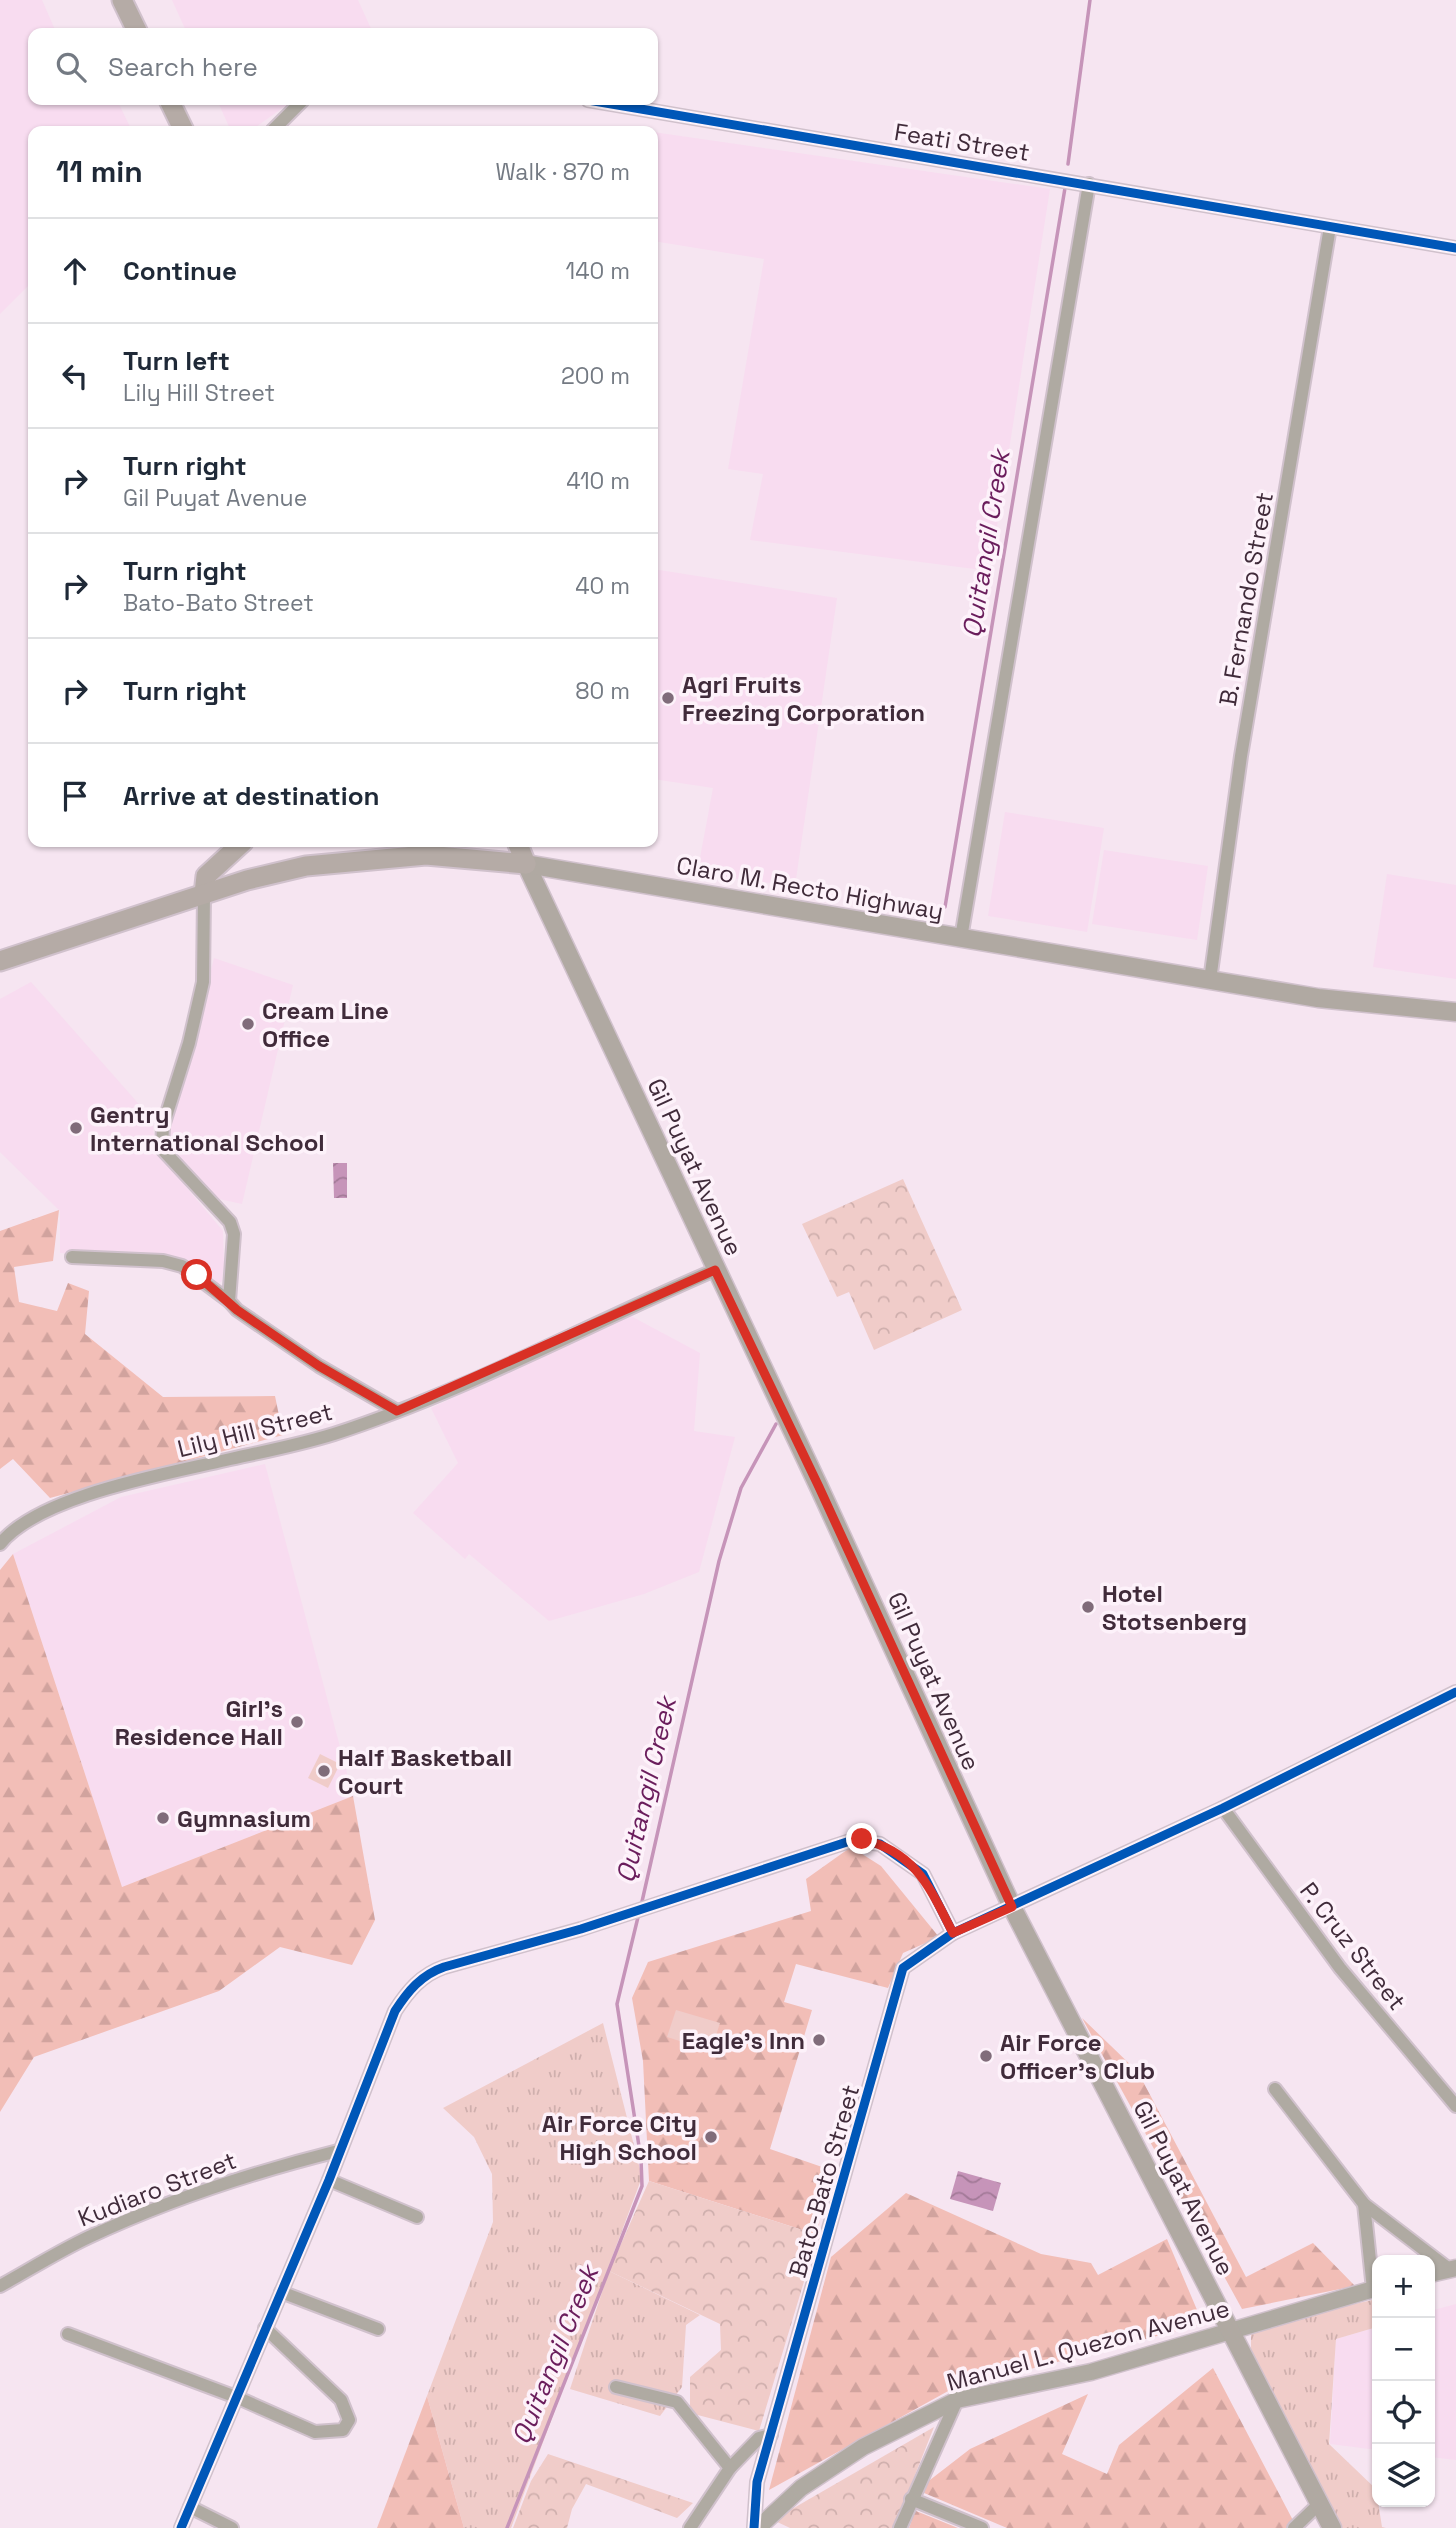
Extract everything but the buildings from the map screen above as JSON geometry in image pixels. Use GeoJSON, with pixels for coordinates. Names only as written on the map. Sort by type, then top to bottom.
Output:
{"type":"FeatureCollection","features":[{"type":"Feature","properties":{"kind":"main road"},"geometry":{"type":"LineString","coordinates":[[122,0],[136,28]]}},
{"type":"Feature","properties":{"kind":"main road"},"geometry":{"type":"LineString","coordinates":[[171,105],[182,126]]}},
{"type":"Feature","properties":{"kind":"main road"},"geometry":{"type":"LineString","coordinates":[[204,894],[206,876],[238,847]]}},
{"type":"Feature","properties":{"kind":"main road","name":"Gil Puyat Avenue"},"geometry":{"type":"LineString","coordinates":[[519,847],[819,1487],[1012,1907],[1332,2528]]}},
{"type":"Feature","properties":{"kind":"main road","name":"Claro M. Recto Highway"},"geometry":{"type":"LineString","coordinates":[[0,961],[204,894],[289,870],[374,858],[457,856],[526,864],[1318,998],[1456,1012]]}},
{"type":"Feature","properties":{"kind":"street"},"geometry":{"type":"LineString","coordinates":[[277,126],[298,105]]}},
{"type":"Feature","properties":{"kind":"street","name":"Feati Street"},"geometry":{"type":"LineString","coordinates":[[618,105],[1456,248]]}},
{"type":"Feature","properties":{"kind":"street"},"geometry":{"type":"LineString","coordinates":[[961,939],[1089,184]]}},
{"type":"Feature","properties":{"kind":"street","name":"B. Fernando Street"},"geometry":{"type":"LineString","coordinates":[[1210,980],[1243,744],[1330,227]]}},
{"type":"Feature","properties":{"kind":"street"},"geometry":{"type":"LineString","coordinates":[[204,894],[200,996],[161,1138],[162,1149],[230,1222],[234,1234],[229,1301]]}},
{"type":"Feature","properties":{"kind":"street"},"geometry":{"type":"LineString","coordinates":[[72,1256],[163,1261],[182,1266],[237,1310],[319,1366],[397,1411]]}},
{"type":"Feature","properties":{"kind":"street","name":"Lily Hill Street"},"geometry":{"type":"LineString","coordinates":[[0,1544],[23,1523],[58,1507],[136,1482],[333,1434],[397,1411],[715,1270]]}},
{"type":"Feature","properties":{"kind":"street","name":"Bato-Bato Street"},"geometry":{"type":"LineString","coordinates":[[764,2526],[757,2482],[903,1968],[953,1933],[1223,1808],[1456,1692]]}},
{"type":"Feature","properties":{"kind":"street","name":"P. Cruz Street"},"geometry":{"type":"LineString","coordinates":[[1223,1808],[1340,1968],[1453,2096]]}},
{"type":"Feature","properties":{"kind":"street"},"geometry":{"type":"LineString","coordinates":[[181,2528],[328,2180],[395,2011],[410,1989],[424,1977],[444,1967],[635,1912],[862,1839],[880,1844],[923,1874],[953,1933]]}},
{"type":"Feature","properties":{"kind":"street"},"geometry":{"type":"LineString","coordinates":[[1275,2089],[1364,2204],[1452,2269]]}},
{"type":"Feature","properties":{"kind":"street","name":"Kudiaro Street"},"geometry":{"type":"LineString","coordinates":[[0,2286],[88,2237],[132,2218],[271,2168],[338,2151]]}},
{"type":"Feature","properties":{"kind":"street"},"geometry":{"type":"LineString","coordinates":[[328,2180],[417,2217]]}},
{"type":"Feature","properties":{"kind":"street"},"geometry":{"type":"LineString","coordinates":[[1364,2204],[1372,2265]]}},
{"type":"Feature","properties":{"kind":"street","name":"Manuel L. Quezon Avenue"},"geometry":{"type":"LineString","coordinates":[[764,2526],[801,2488],[863,2447],[957,2400],[1091,2372],[1372,2289]]}},
{"type":"Feature","properties":{"kind":"street"},"geometry":{"type":"LineString","coordinates":[[281,2292],[377,2329]]}},
{"type":"Feature","properties":{"kind":"street"},"geometry":{"type":"LineString","coordinates":[[68,2334],[236,2397],[315,2432],[343,2430],[349,2420],[341,2400],[265,2328]]}},
{"type":"Feature","properties":{"kind":"street"},"geometry":{"type":"LineString","coordinates":[[617,2387],[677,2402],[730,2468]]}},
{"type":"Feature","properties":{"kind":"street"},"geometry":{"type":"LineString","coordinates":[[900,2528],[957,2400]]}},
{"type":"Feature","properties":{"kind":"street"},"geometry":{"type":"LineString","coordinates":[[690,2528],[730,2468],[759,2438],[771,2435]]}},
{"type":"Feature","properties":{"kind":"street"},"geometry":{"type":"LineString","coordinates":[[911,2499],[982,2528]]}},
{"type":"Feature","properties":{"kind":"street"},"geometry":{"type":"LineString","coordinates":[[1294,2528],[1320,2503]]}},
{"type":"Feature","properties":{"kind":"street"},"geometry":{"type":"LineString","coordinates":[[190,2507],[232,2528]]}},
{"type":"Feature","properties":{"kind":"shaded area"},"geometry":{"type":"Polygon","coordinates":[[[0,0],[42,0],[54,28],[28,28],[28,105],[119,105],[130,126],[28,126],[28,286],[0,314],[0,0]]]}},
{"type":"Feature","properties":{"kind":"shaded area"},"geometry":{"type":"Polygon","coordinates":[[[172,0],[358,0],[371,28],[185,28],[172,0]]]}},
{"type":"Feature","properties":{"kind":"shaded area"},"geometry":{"type":"Polygon","coordinates":[[[219,105],[287,105],[257,126],[229,126],[219,105]]]}},
{"type":"Feature","properties":{"kind":"shaded area"},"geometry":{"type":"Polygon","coordinates":[[[658,133],[1050,189],[990,571],[750,540],[763,474],[728,469],[764,259],[658,242],[658,133]]]}},
{"type":"Feature","properties":{"kind":"shaded area"},"geometry":{"type":"Polygon","coordinates":[[[658,570],[837,598],[795,886],[697,874],[713,788],[658,780],[658,570]]]}},
{"type":"Feature","properties":{"kind":"shaded area"},"geometry":{"type":"Polygon","coordinates":[[[1005,812],[1104,828],[1087,932],[988,916],[1005,812]]]}},
{"type":"Feature","properties":{"kind":"shaded area"},"geometry":{"type":"Polygon","coordinates":[[[1104,850],[1208,866],[1197,940],[1092,924],[1104,850]]]}},
{"type":"Feature","properties":{"kind":"shaded area"},"geometry":{"type":"Polygon","coordinates":[[[1387,874],[1456,885],[1456,979],[1373,967],[1387,874]]]}},
{"type":"Feature","properties":{"kind":"shaded area"},"geometry":{"type":"Polygon","coordinates":[[[214,958],[293,985],[242,1204],[219,1199],[180,1164],[167,1143],[214,958]]]}},
{"type":"Feature","properties":{"kind":"shaded area","name":"Gentry International School"},"geometry":{"type":"Polygon","coordinates":[[[31,982],[152,1119],[156,1151],[223,1231],[224,1264],[222,1281],[217,1285],[199,1265],[184,1259],[60,1253],[60,1211],[0,1152],[0,999],[31,982]]]}},
{"type":"Feature","properties":{"kind":"shaded area"},"geometry":{"type":"Polygon","coordinates":[[[629,1315],[700,1353],[694,1431],[735,1437],[699,1572],[644,1594],[549,1621],[469,1554],[465,1559],[413,1513],[458,1463],[431,1408],[629,1315]]]}},
{"type":"Feature","properties":{"kind":"shaded area"},"geometry":{"type":"Polygon","coordinates":[[[265,1464],[353,1796],[122,1887],[13,1554],[121,1497],[265,1464]]]}},
{"type":"Feature","properties":{"kind":"shaded area"},"geometry":{"type":"Polygon","coordinates":[[[1456,2304],[1456,2460],[1435,2458],[1435,2310],[1456,2304]]]}},
{"type":"Feature","properties":{"kind":"shaded area"},"geometry":{"type":"Polygon","coordinates":[[[1372,2328],[1372,2449],[1330,2444],[1336,2339],[1372,2328]]]}},
{"type":"Feature","properties":{"kind":"green space"},"geometry":{"type":"Polygon","coordinates":[[[903,1179],[962,1310],[874,1350],[849,1292],[837,1297],[802,1224],[903,1179]]]}},
{"type":"Feature","properties":{"kind":"green space"},"geometry":{"type":"Polygon","coordinates":[[[59,1210],[53,1261],[14,1267],[19,1302],[57,1311],[68,1283],[89,1291],[85,1334],[163,1397],[275,1396],[283,1435],[50,1498],[13,1459],[0,1469],[0,1231],[59,1210]]]}},
{"type":"Feature","properties":{"kind":"green space"},"geometry":{"type":"Polygon","coordinates":[[[13,1554],[122,1887],[353,1796],[375,1920],[352,1965],[280,1947],[219,1991],[34,2057],[0,2112],[0,1570],[13,1554]]]}},
{"type":"Feature","properties":{"kind":"green space","name":"Half Basketball Court"},"geometry":{"type":"Polygon","coordinates":[[[320,1754],[340,1764],[328,1788],[308,1778],[320,1754]]]}},
{"type":"Feature","properties":{"kind":"green space"},"geometry":{"type":"Polygon","coordinates":[[[851,1847],[881,1866],[939,1937],[903,1953],[888,1988],[796,1964],[784,2002],[812,2010],[770,2149],[825,2168],[818,2235],[649,2181],[643,2061],[632,1998],[648,1962],[811,1911],[806,1879],[851,1847]]]}},
{"type":"Feature","properties":{"kind":"green space"},"geometry":{"type":"Polygon","coordinates":[[[676,2010],[720,2023],[711,2051],[667,2037],[676,2010]]]}},
{"type":"Feature","properties":{"kind":"green space"},"geometry":{"type":"Polygon","coordinates":[[[1082,2018],[1138,2072],[1246,2277],[1313,2243],[1355,2286],[1242,2309],[1082,2018]]]}},
{"type":"Feature","properties":{"kind":"green space"},"geometry":{"type":"Polygon","coordinates":[[[603,2023],[642,2177],[511,2528],[464,2528],[427,2396],[493,2222],[492,2174],[474,2137],[443,2108],[603,2023]]]}},
{"type":"Feature","properties":{"kind":"green space"},"geometry":{"type":"Polygon","coordinates":[[[649,2181],[818,2235],[759,2431],[690,2413],[690,2377],[721,2350],[720,2324],[609,2271],[649,2181]]]}},
{"type":"Feature","properties":{"kind":"green space"},"geometry":{"type":"Polygon","coordinates":[[[906,2193],[1041,2254],[1091,2263],[1098,2275],[1167,2239],[1203,2324],[950,2390],[769,2490],[831,2257],[906,2193]]]}},
{"type":"Feature","properties":{"kind":"green space"},"geometry":{"type":"Polygon","coordinates":[[[609,2271],[700,2315],[686,2325],[682,2387],[660,2416],[570,2389],[609,2271]]]}},
{"type":"Feature","properties":{"kind":"green space"},"geometry":{"type":"Polygon","coordinates":[[[1372,2300],[1372,2328],[1336,2339],[1329,2444],[1372,2485],[1372,2507],[1379,2507],[1382,2527],[1386,2528],[1341,2528],[1251,2349],[1251,2333],[1310,2314],[1372,2300]]]}},
{"type":"Feature","properties":{"kind":"green space"},"geometry":{"type":"Polygon","coordinates":[[[1213,2368],[1297,2528],[1007,2528],[917,2490],[970,2449],[1088,2394],[1062,2454],[1107,2474],[1119,2445],[1213,2368]]]}},
{"type":"Feature","properties":{"kind":"green space"},"geometry":{"type":"Polygon","coordinates":[[[427,2396],[464,2528],[377,2528],[427,2396]]]}},
{"type":"Feature","properties":{"kind":"green space"},"geometry":{"type":"Polygon","coordinates":[[[934,2427],[894,2528],[790,2528],[773,2520],[934,2427]]]}},
{"type":"Feature","properties":{"kind":"green space"},"geometry":{"type":"Polygon","coordinates":[[[548,2454],[693,2503],[677,2518],[586,2484],[572,2509],[567,2528],[513,2528],[531,2481],[548,2454]]]}},
{"type":"Feature","properties":{"kind":"green space"},"geometry":{"type":"Polygon","coordinates":[[[916,2511],[958,2528],[909,2528],[916,2511]]]}},
{"type":"Feature","properties":{"kind":"water"},"geometry":{"type":"Polygon","coordinates":[[[333,1163],[347,1163],[347,1198],[334,1198],[333,1163]]]}},
{"type":"Feature","properties":{"kind":"water"},"geometry":{"type":"Polygon","coordinates":[[[958,2171],[1001,2183],[993,2211],[950,2199],[958,2171]]]}},
{"type":"Feature","properties":{"kind":"waterway","name":"Quitangil Creek"},"geometry":{"type":"LineString","coordinates":[[1068,164],[1090,0]]}},
{"type":"Feature","properties":{"kind":"waterway","name":"Quitangil Creek"},"geometry":{"type":"LineString","coordinates":[[945,907],[1065,188]]}},
{"type":"Feature","properties":{"kind":"waterway","name":"Quitangil Creek"},"geometry":{"type":"LineString","coordinates":[[641,1906],[719,1561],[741,1488],[776,1424]]}},
{"type":"Feature","properties":{"kind":"waterway","name":"Quitangil Creek"},"geometry":{"type":"LineString","coordinates":[[507,2528],[642,2186],[641,2159],[617,2004],[639,1913]]}},
{"type":"Feature","properties":{"kind":"cycle path"},"geometry":{"type":"LineString","coordinates":[[617,105],[1456,248]]}},
{"type":"Feature","properties":{"kind":"cycle path"},"geometry":{"type":"LineString","coordinates":[[754,2528],[757,2482],[903,1968],[953,1933],[1223,1808],[1456,1692]]}},
{"type":"Feature","properties":{"kind":"cycle path"},"geometry":{"type":"LineString","coordinates":[[181,2528],[329,2180],[395,2011],[422,1979],[444,1967],[581,1929],[853,1840],[880,1844],[923,1874],[953,1933]]}},
{"type":"Feature","properties":{"kind":"place","name":"Agri Fruits Freezing Corporation"},"geometry":{"type":"Point","coordinates":[668,698]}},
{"type":"Feature","properties":{"kind":"place","name":"Cream Line Office"},"geometry":{"type":"Point","coordinates":[248,1024]}},
{"type":"Feature","properties":{"kind":"place","name":"Gentry International School"},"geometry":{"type":"Point","coordinates":[76,1128]}},
{"type":"Feature","properties":{"kind":"place","name":"Hotel Stotsenberg"},"geometry":{"type":"Point","coordinates":[1088,1607]}},
{"type":"Feature","properties":{"kind":"place","name":"Girl's Residence Hall"},"geometry":{"type":"Point","coordinates":[297,1722]}},
{"type":"Feature","properties":{"kind":"place","name":"Half Basketball Court"},"geometry":{"type":"Point","coordinates":[324,1771]}},
{"type":"Feature","properties":{"kind":"place","name":"Gymnasium"},"geometry":{"type":"Point","coordinates":[163,1818]}},
{"type":"Feature","properties":{"kind":"place","name":"Eagle's Inn"},"geometry":{"type":"Point","coordinates":[819,2040]}},
{"type":"Feature","properties":{"kind":"place","name":"Air Force Officer's Club"},"geometry":{"type":"Point","coordinates":[986,2056]}},
{"type":"Feature","properties":{"kind":"place","name":"Air Force City High School"},"geometry":{"type":"Point","coordinates":[711,2137]}},
{"type":"Feature","properties":{"kind":"route"},"geometry":{"type":"LineString","coordinates":[[197,1275],[237,1310],[319,1366],[397,1411],[715,1270],[819,1487],[1012,1907],[953,1933],[923,1874],[880,1844],[862,1839]]}}]}
